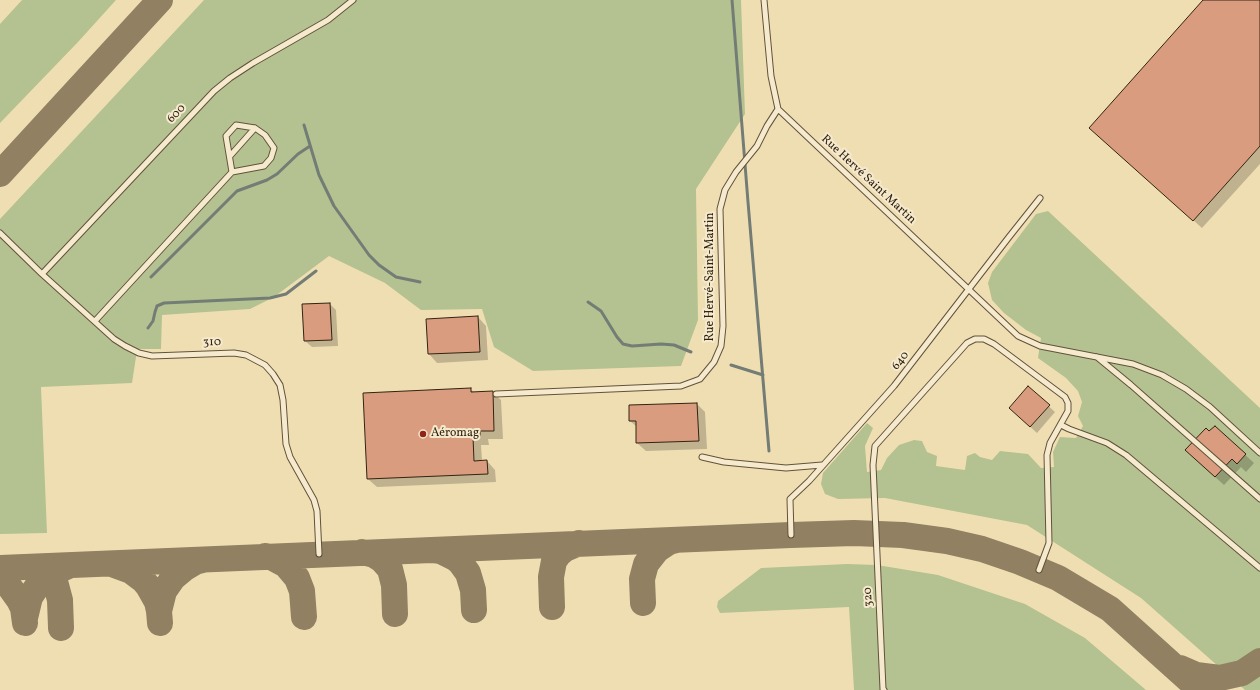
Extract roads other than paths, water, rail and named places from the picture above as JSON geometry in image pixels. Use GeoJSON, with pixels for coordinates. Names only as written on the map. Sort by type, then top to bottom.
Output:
{"type":"FeatureCollection","features":[{"type":"Feature","properties":{"kind":"lane","name":"600"},"geometry":{"type":"LineString","coordinates":[[42,274],[214,91],[230,78],[253,63],[328,20],[353,0]]}},
{"type":"Feature","properties":{"kind":"lane"},"geometry":{"type":"LineString","coordinates":[[764,0],[771,76],[778,109]]}},
{"type":"Feature","properties":{"kind":"lane","name":"Rue Hervé Saint Martin"},"geometry":{"type":"LineString","coordinates":[[778,109],[1018,336],[1040,346],[1133,364],[1162,375],[1186,389],[1210,407],[1260,453]]}},
{"type":"Feature","properties":{"kind":"lane","name":"Rue Hervé-Saint-Martin"},"geometry":{"type":"LineString","coordinates":[[496,394],[681,386],[700,379],[714,362],[721,346],[723,326],[720,209],[725,190],[736,172],[758,146],[767,126],[778,109]]}},
{"type":"Feature","properties":{"kind":"lane"},"geometry":{"type":"LineString","coordinates":[[95,321],[232,172],[264,166],[271,158],[274,148],[265,135],[255,128],[236,125],[226,136],[232,172]]}},
{"type":"Feature","properties":{"kind":"lane"},"geometry":{"type":"LineString","coordinates":[[230,156],[255,128]]}},
{"type":"Feature","properties":{"kind":"lane","name":"640"},"geometry":{"type":"LineString","coordinates":[[791,535],[790,499],[809,481],[894,386],[1040,198]]}},
{"type":"Feature","properties":{"kind":"lane","name":"310"},"geometry":{"type":"LineString","coordinates":[[0,233],[42,274],[114,339],[125,346],[139,353],[152,356],[234,352],[246,355],[265,365],[274,374],[280,385],[283,400],[286,444],[290,457],[314,500],[317,510],[319,554]]}},
{"type":"Feature","properties":{"kind":"lane","name":"320"},"geometry":{"type":"LineString","coordinates":[[883,690],[873,465],[875,446],[967,343],[975,339],[984,339],[994,344],[1065,398],[1068,403],[1068,411],[1050,443],[1047,455],[1049,543],[1039,570]]}},
{"type":"Feature","properties":{"kind":"lane"},"geometry":{"type":"LineString","coordinates":[[1096,356],[1260,499]]}},
{"type":"Feature","properties":{"kind":"lane"},"geometry":{"type":"LineString","coordinates":[[1061,424],[1069,429],[1107,443],[1126,455],[1260,568]]}},
{"type":"Feature","properties":{"kind":"lane"},"geometry":{"type":"LineString","coordinates":[[702,457],[724,462],[786,468],[822,465]]}},
{"type":"Feature","properties":{"kind":"waterway"},"geometry":{"type":"LineString","coordinates":[[732,0],[769,451]]}},
{"type":"Feature","properties":{"kind":"waterway"},"geometry":{"type":"LineString","coordinates":[[304,125],[319,175],[334,206],[369,255],[379,265],[396,277],[420,282]]}},
{"type":"Feature","properties":{"kind":"waterway"},"geometry":{"type":"LineString","coordinates":[[151,277],[237,191],[267,180],[277,174],[298,154],[310,146]]}},
{"type":"Feature","properties":{"kind":"waterway"},"geometry":{"type":"LineString","coordinates":[[148,328],[153,321],[157,306],[164,303],[270,298],[286,294],[316,271]]}},
{"type":"Feature","properties":{"kind":"waterway"},"geometry":{"type":"LineString","coordinates":[[588,302],[601,311],[623,344],[632,346],[661,344],[674,345],[691,352]]}},
{"type":"Feature","properties":{"kind":"waterway"},"geometry":{"type":"LineString","coordinates":[[731,365],[763,375]]}},
{"type":"Feature","properties":{"kind":"place","name":"Aéromag"},"geometry":{"type":"Point","coordinates":[423,434]}}]}
